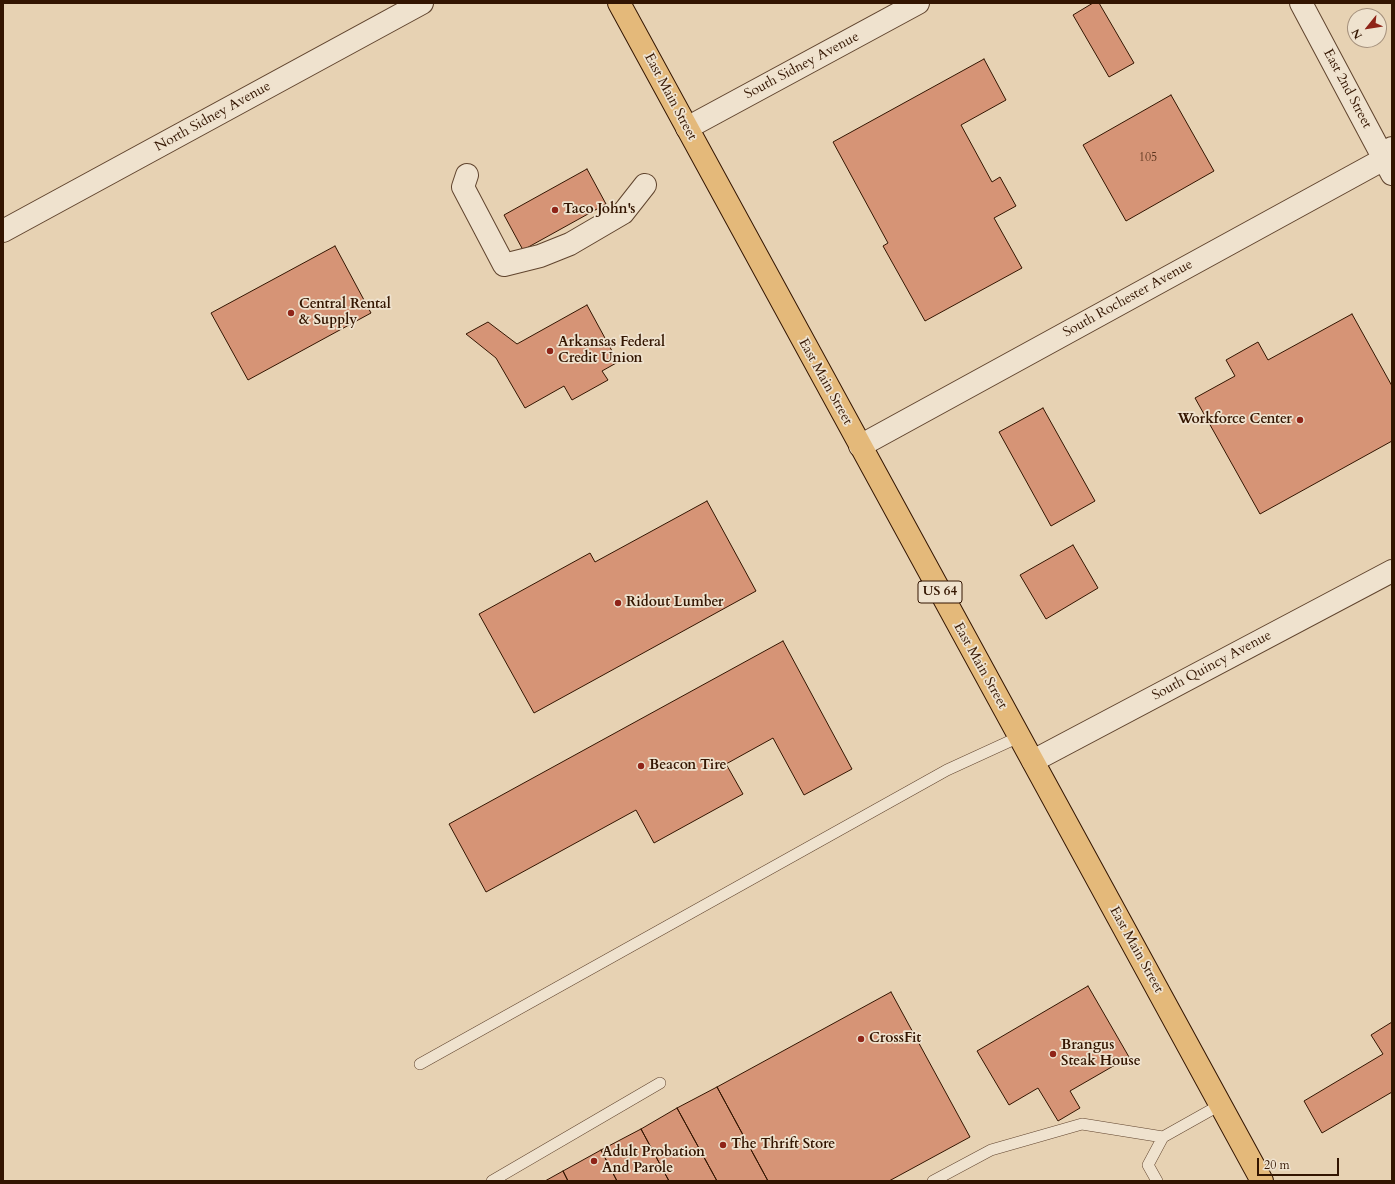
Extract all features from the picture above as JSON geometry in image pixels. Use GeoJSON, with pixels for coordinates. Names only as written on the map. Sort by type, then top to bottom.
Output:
{"type":"FeatureCollection","features":[{"type":"Feature","properties":{"kind":"main road","name":"East Main Street"},"geometry":{"type":"LineString","coordinates":[[619,3],[1262,1181]]}},
{"type":"Feature","properties":{"kind":"street","name":"North Sidney Avenue"},"geometry":{"type":"LineString","coordinates":[[3,231],[422,3]]}},
{"type":"Feature","properties":{"kind":"street","name":"South Sidney Avenue"},"geometry":{"type":"LineString","coordinates":[[687,128],[918,3]]}},
{"type":"Feature","properties":{"kind":"street","name":"East 2nd Street"},"geometry":{"type":"LineString","coordinates":[[1302,3],[1389,160]]}},
{"type":"Feature","properties":{"kind":"street","name":"South Rochester Avenue"},"geometry":{"type":"LineString","coordinates":[[860,446],[1389,160]]}},
{"type":"Feature","properties":{"kind":"street"},"geometry":{"type":"LineString","coordinates":[[467,175],[463,187],[504,265],[540,256],[570,244],[623,213],[645,185]]}},
{"type":"Feature","properties":{"kind":"street","name":"South Quincy Avenue"},"geometry":{"type":"LineString","coordinates":[[1033,762],[1392,571]]}},
{"type":"Feature","properties":{"kind":"lane"},"geometry":{"type":"LineString","coordinates":[[420,1064],[947,770],[1019,737]]}},
{"type":"Feature","properties":{"kind":"lane"},"geometry":{"type":"LineString","coordinates":[[492,1181],[660,1083]]}},
{"type":"Feature","properties":{"kind":"lane"},"geometry":{"type":"LineString","coordinates":[[1156,1181],[1148,1165],[1163,1137],[1220,1105]]}},
{"type":"Feature","properties":{"kind":"lane"},"geometry":{"type":"LineString","coordinates":[[933,1181],[991,1150],[1082,1124],[1163,1137]]}},
{"type":"Feature","properties":{"kind":"building"},"geometry":{"type":"Polygon","coordinates":[[[1093,3],[1099,3],[1134,63],[1109,77],[1073,15],[1093,3]]]}},
{"type":"Feature","properties":{"kind":"building"},"geometry":{"type":"Polygon","coordinates":[[[984,59],[1006,100],[961,125],[992,182],[1000,177],[1016,206],[994,218],[1022,268],[925,321],[883,246],[888,243],[833,142],[984,59]]]}},
{"type":"Feature","properties":{"kind":"building"},"geometry":{"type":"Polygon","coordinates":[[[1171,95],[1214,171],[1126,221],[1083,145],[1171,95]]]}},
{"type":"Feature","properties":{"kind":"building","name":"Taco John's"},"geometry":{"type":"Polygon","coordinates":[[[587,169],[606,204],[523,250],[504,215],[587,169]]]}},
{"type":"Feature","properties":{"kind":"building","name":"Central Rental & Supply"},"geometry":{"type":"Polygon","coordinates":[[[335,246],[371,313],[248,380],[211,313],[335,246]]]}},
{"type":"Feature","properties":{"kind":"building","name":"Arkansas Federal Credit Union"},"geometry":{"type":"Polygon","coordinates":[[[587,305],[618,362],[602,371],[608,380],[572,400],[564,386],[525,408],[496,358],[466,334],[488,322],[517,344],[587,305]]]}},
{"type":"Feature","properties":{"kind":"building","name":"Workforce Center"},"geometry":{"type":"Polygon","coordinates":[[[1352,314],[1392,386],[1392,441],[1260,514],[1195,398],[1235,376],[1226,360],[1258,342],[1268,360],[1352,314]]]}},
{"type":"Feature","properties":{"kind":"building"},"geometry":{"type":"Polygon","coordinates":[[[1043,408],[1095,501],[1051,526],[999,432],[1043,408]]]}},
{"type":"Feature","properties":{"kind":"building","name":"Ridout Lumber"},"geometry":{"type":"Polygon","coordinates":[[[707,501],[756,591],[534,713],[479,614],[590,553],[595,562],[707,501]]]}},
{"type":"Feature","properties":{"kind":"building"},"geometry":{"type":"Polygon","coordinates":[[[1073,545],[1098,588],[1046,619],[1020,575],[1073,545]]]}},
{"type":"Feature","properties":{"kind":"building","name":"Beacon Tire"},"geometry":{"type":"Polygon","coordinates":[[[783,641],[852,769],[804,795],[773,738],[726,764],[743,794],[654,843],[636,810],[486,892],[449,824],[783,641]]]}},
{"type":"Feature","properties":{"kind":"building","name":"Brangus Steak House"},"geometry":{"type":"Polygon","coordinates":[[[1088,986],[1129,1057],[1070,1091],[1080,1108],[1058,1121],[1038,1088],[1009,1105],[977,1051],[1088,986]]]}},
{"type":"Feature","properties":{"kind":"building","name":"CrossFit"},"geometry":{"type":"Polygon","coordinates":[[[891,992],[970,1137],[889,1181],[768,1181],[717,1087],[891,992]]]}},
{"type":"Feature","properties":{"kind":"building"},"geometry":{"type":"Polygon","coordinates":[[[1392,1022],[1392,1092],[1322,1133],[1304,1101],[1383,1054],[1371,1035],[1392,1022]]]}},
{"type":"Feature","properties":{"kind":"building","name":"The Thrift Store"},"geometry":{"type":"Polygon","coordinates":[[[717,1087],[768,1181],[717,1181],[677,1108],[717,1087]]]}},
{"type":"Feature","properties":{"kind":"building"},"geometry":{"type":"Polygon","coordinates":[[[677,1108],[717,1181],[669,1181],[641,1129],[677,1108]]]}},
{"type":"Feature","properties":{"kind":"building"},"geometry":{"type":"Polygon","coordinates":[[[641,1129],[669,1181],[617,1181],[601,1150],[641,1129]]]}},
{"type":"Feature","properties":{"kind":"building","name":"Adult Probation And Parole"},"geometry":{"type":"Polygon","coordinates":[[[601,1150],[617,1181],[568,1181],[563,1171],[601,1150]]]}},
{"type":"Feature","properties":{"kind":"building"},"geometry":{"type":"Polygon","coordinates":[[[563,1171],[568,1181],[545,1181],[563,1171]]]}},
{"type":"Feature","properties":{"kind":"place","name":"Taco John's"},"geometry":{"type":"Point","coordinates":[555,210]}},
{"type":"Feature","properties":{"kind":"place","name":"Central Rental & Supply"},"geometry":{"type":"Point","coordinates":[291,313]}},
{"type":"Feature","properties":{"kind":"place","name":"Arkansas Federal Credit Union"},"geometry":{"type":"Point","coordinates":[550,351]}},
{"type":"Feature","properties":{"kind":"place","name":"Workforce Center"},"geometry":{"type":"Point","coordinates":[1300,420]}},
{"type":"Feature","properties":{"kind":"place","name":"Ridout Lumber"},"geometry":{"type":"Point","coordinates":[618,603]}},
{"type":"Feature","properties":{"kind":"place","name":"Beacon Tire"},"geometry":{"type":"Point","coordinates":[641,766]}},
{"type":"Feature","properties":{"kind":"place","name":"CrossFit"},"geometry":{"type":"Point","coordinates":[861,1039]}},
{"type":"Feature","properties":{"kind":"place","name":"Brangus Steak House"},"geometry":{"type":"Point","coordinates":[1053,1054]}},
{"type":"Feature","properties":{"kind":"place","name":"The Thrift Store"},"geometry":{"type":"Point","coordinates":[723,1145]}},
{"type":"Feature","properties":{"kind":"place","name":"Adult Probation And Parole"},"geometry":{"type":"Point","coordinates":[594,1161]}}]}
